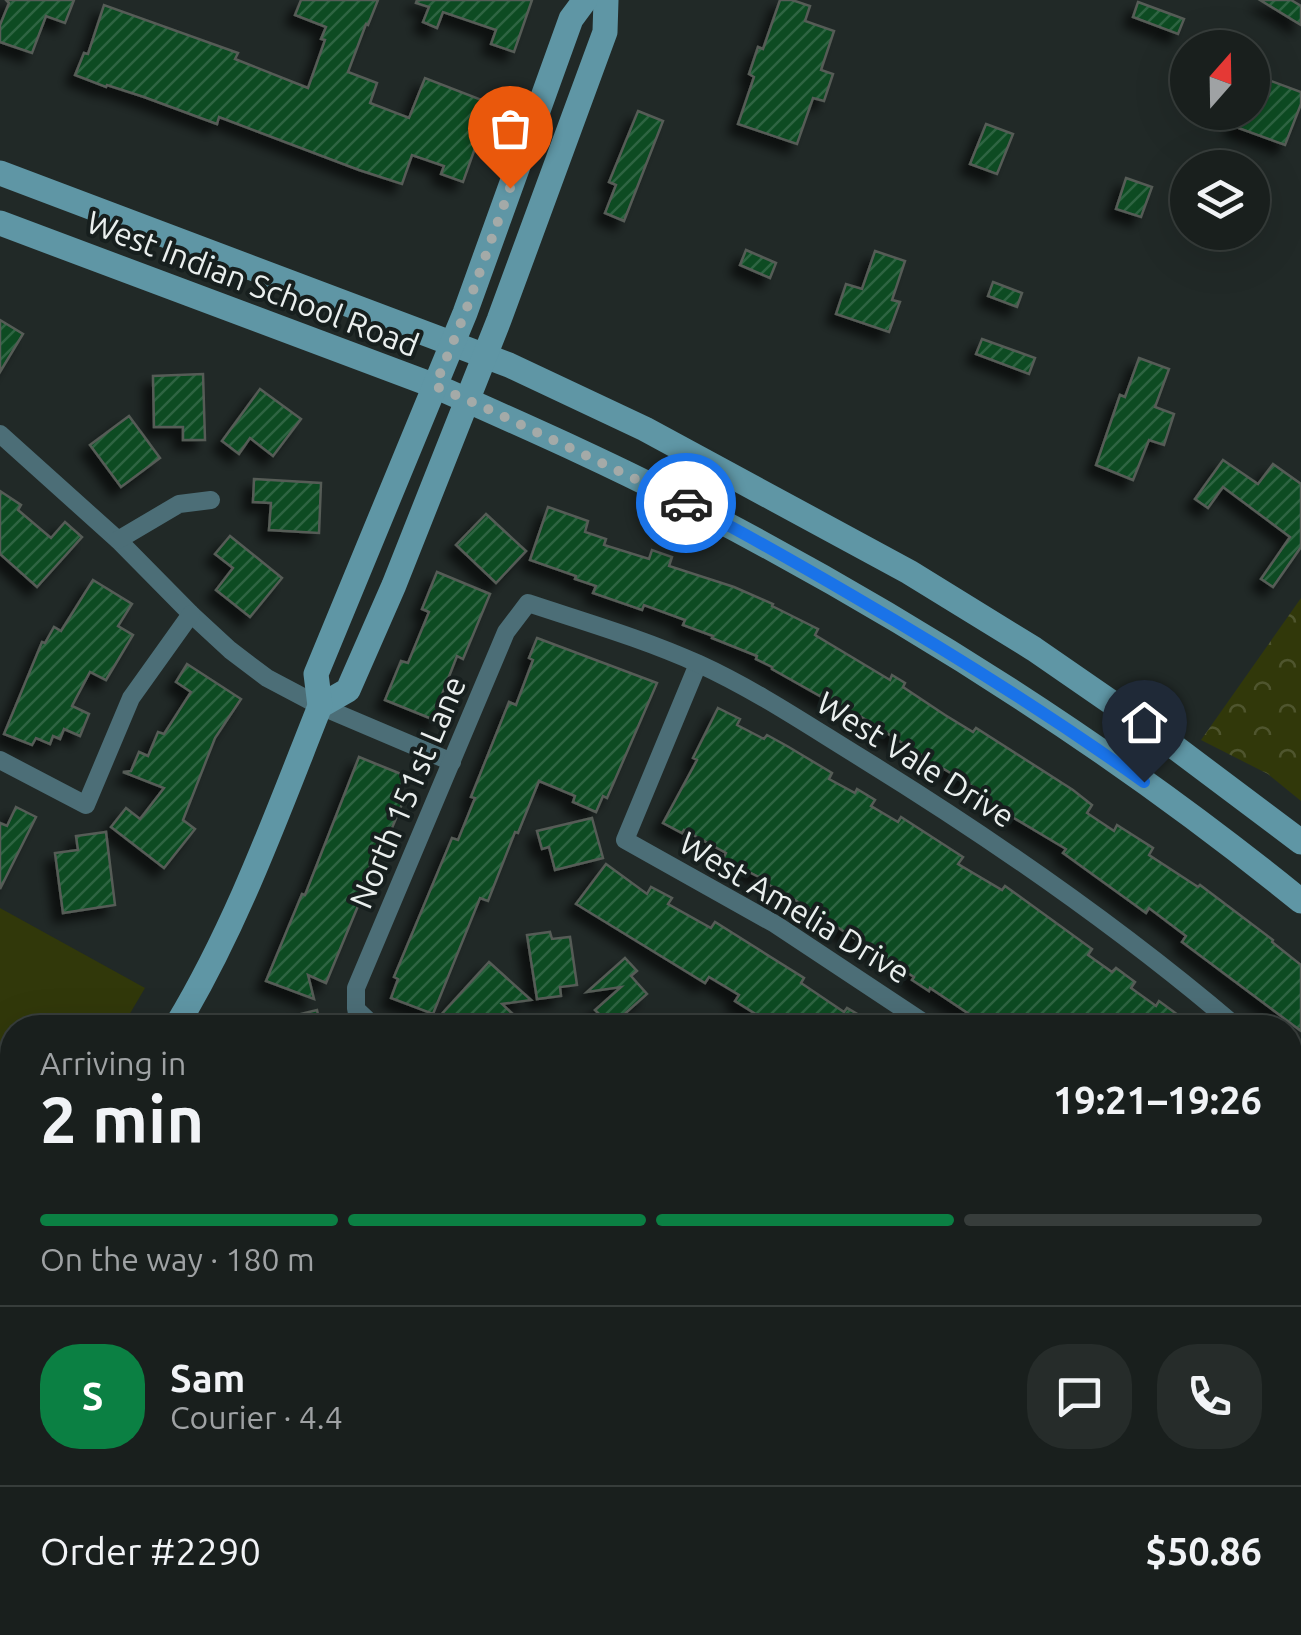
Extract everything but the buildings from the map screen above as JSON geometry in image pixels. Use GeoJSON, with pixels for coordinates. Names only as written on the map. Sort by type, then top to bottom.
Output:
{"type":"FeatureCollection","features":[{"type":"Feature","properties":{"kind":"main road"},"geometry":{"type":"LineString","coordinates":[[183,1015],[230,925],[320,706],[316,674],[444,364],[571,19],[585,0]]}},
{"type":"Feature","properties":{"kind":"main road"},"geometry":{"type":"LineString","coordinates":[[320,706],[348,690],[405,554],[499,320],[605,32],[606,0]]}},
{"type":"Feature","properties":{"kind":"main road","name":"West Indian School Road"},"geometry":{"type":"LineString","coordinates":[[0,174],[476,378],[645,429],[909,572],[1034,649],[1160,736],[1301,842]]}},
{"type":"Feature","properties":{"kind":"main road","name":"West Indian School Road"},"geometry":{"type":"LineString","coordinates":[[0,222],[444,364],[476,378],[940,647],[1090,743],[1301,901]]}},
{"type":"Feature","properties":{"kind":"main road"},"geometry":{"type":"LineString","coordinates":[[372,541],[405,554]]}},
{"type":"Feature","properties":{"kind":"street"},"geometry":{"type":"LineString","coordinates":[[0,434],[118,540],[230,650],[267,678],[320,706],[452,762]]}},
{"type":"Feature","properties":{"kind":"street"},"geometry":{"type":"LineString","coordinates":[[118,540],[179,504],[211,500]]}},
{"type":"Feature","properties":{"kind":"street","name":"West Vale Drive"},"geometry":{"type":"LineString","coordinates":[[528,604],[594,624],[698,664],[751,691],[958,818],[1103,920],[1223,1015]]}},
{"type":"Feature","properties":{"kind":"street","name":"North 151st Lane"},"geometry":{"type":"LineString","coordinates":[[362,1015],[356,1009],[356,988],[506,632],[528,604]]}},
{"type":"Feature","properties":{"kind":"street"},"geometry":{"type":"LineString","coordinates":[[0,760],[86,805],[131,698],[191,614]]}},
{"type":"Feature","properties":{"kind":"street","name":"West Amelia Drive"},"geometry":{"type":"LineString","coordinates":[[698,664],[624,840],[775,924],[912,1015]]}},
{"type":"Feature","properties":{"kind":"green space"},"geometry":{"type":"Polygon","coordinates":[[[1301,598],[1301,801],[1268,774],[1201,740],[1301,598]]]}},
{"type":"Feature","properties":{"kind":"green space"},"geometry":{"type":"Polygon","coordinates":[[[0,908],[145,988],[129,1015],[0,1015],[0,908]]]}},
{"type":"Feature","properties":{"kind":"way so far"},"geometry":{"type":"LineString","coordinates":[[510,188],[435,386],[686,503]]}},
{"type":"Feature","properties":{"kind":"route"},"geometry":{"type":"LineString","coordinates":[[686,503],[990,677],[1144,782]]}}]}
